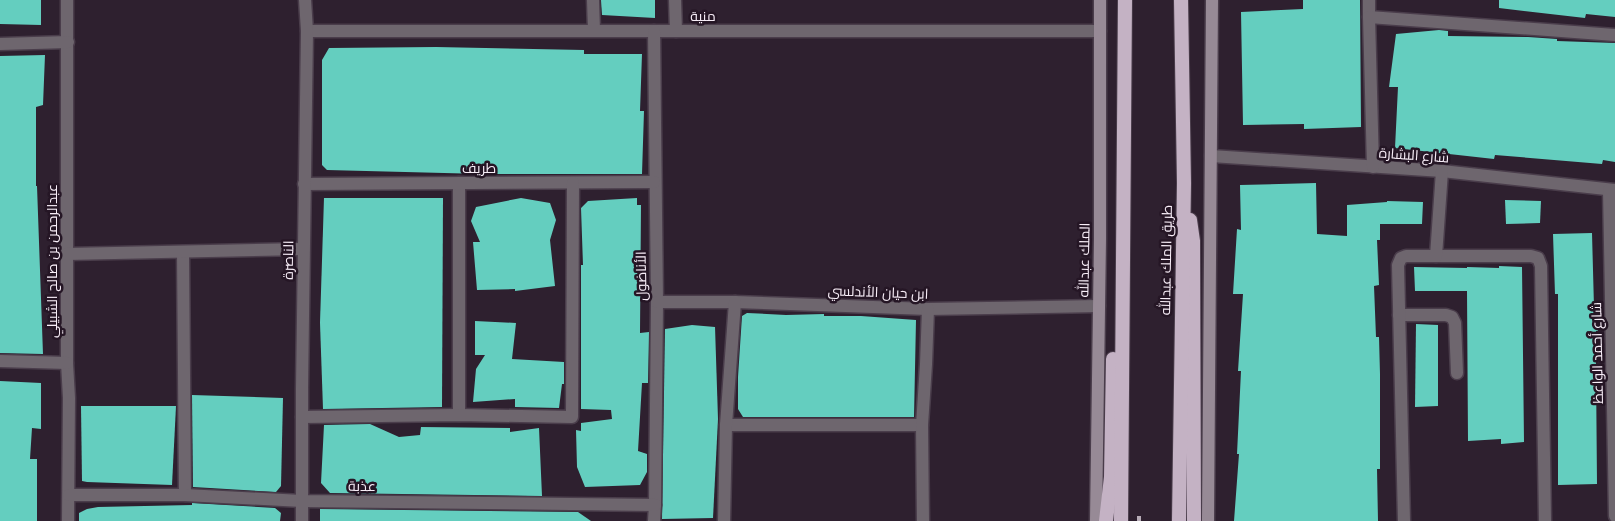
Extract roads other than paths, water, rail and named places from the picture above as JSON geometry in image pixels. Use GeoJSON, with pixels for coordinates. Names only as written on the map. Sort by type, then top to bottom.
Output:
{"type":"FeatureCollection","features":[{"type":"Feature","properties":{"kind":"highway"},"geometry":{"type":"LineString","coordinates":[[1121,521],[1125,0]]}},
{"type":"Feature","properties":{"kind":"highway","name":"طريق الملك عبدالله"},"geometry":{"type":"LineString","coordinates":[[1179,521],[1184,183],[1181,0]]}},
{"type":"Feature","properties":{"kind":"highway"},"geometry":{"type":"LineString","coordinates":[[1106,521],[1111,477],[1115,251],[1124,177]]}},
{"type":"Feature","properties":{"kind":"highway"},"geometry":{"type":"LineString","coordinates":[[1184,183],[1193,241],[1194,521]]}},
{"type":"Feature","properties":{"kind":"main road","name":"الملك عبدالله"},"geometry":{"type":"LineString","coordinates":[[1096,521],[1100,0]]}},
{"type":"Feature","properties":{"kind":"main road"},"geometry":{"type":"LineString","coordinates":[[1208,521],[1212,0]]}},
{"type":"Feature","properties":{"kind":"street","name":"عبدالرحمن بن صالح الشبيلي"},"geometry":{"type":"LineString","coordinates":[[67,0],[68,521]]}},
{"type":"Feature","properties":{"kind":"street","name":"الناصرة"},"geometry":{"type":"LineString","coordinates":[[302,521],[305,0]]}},
{"type":"Feature","properties":{"kind":"street"},"geometry":{"type":"LineString","coordinates":[[593,0],[594,30]]}},
{"type":"Feature","properties":{"kind":"street"},"geometry":{"type":"LineString","coordinates":[[676,0],[676,32]]}},
{"type":"Feature","properties":{"kind":"street"},"geometry":{"type":"LineString","coordinates":[[1369,0],[1373,167]]}},
{"type":"Feature","properties":{"kind":"street"},"geometry":{"type":"LineString","coordinates":[[1369,17],[1615,35]]}},
{"type":"Feature","properties":{"kind":"street","name":"منية"},"geometry":{"type":"LineString","coordinates":[[306,31],[1100,31]]}},
{"type":"Feature","properties":{"kind":"street","name":"الأناضول"},"geometry":{"type":"LineString","coordinates":[[654,31],[654,182],[657,302],[656,505],[654,521]]}},
{"type":"Feature","properties":{"kind":"street"},"geometry":{"type":"LineString","coordinates":[[0,44],[68,42]]}},
{"type":"Feature","properties":{"kind":"street","name":"شارع البشارة"},"geometry":{"type":"LineString","coordinates":[[1211,156],[1442,171],[1612,190]]}},
{"type":"Feature","properties":{"kind":"street"},"geometry":{"type":"LineString","coordinates":[[1436,256],[1442,171]]}},
{"type":"Feature","properties":{"kind":"street","name":"طريف"},"geometry":{"type":"LineString","coordinates":[[304,184],[654,182]]}},
{"type":"Feature","properties":{"kind":"street"},"geometry":{"type":"LineString","coordinates":[[459,183],[459,415]]}},
{"type":"Feature","properties":{"kind":"street"},"geometry":{"type":"LineString","coordinates":[[302,417],[459,415],[572,417],[573,183]]}},
{"type":"Feature","properties":{"kind":"street","name":"شارع أحمد الواعظ"},"geometry":{"type":"LineString","coordinates":[[1612,190],[1615,516]]}},
{"type":"Feature","properties":{"kind":"street"},"geometry":{"type":"LineString","coordinates":[[67,254],[303,249]]}},
{"type":"Feature","properties":{"kind":"street"},"geometry":{"type":"LineString","coordinates":[[183,252],[185,495]]}},
{"type":"Feature","properties":{"kind":"street"},"geometry":{"type":"LineString","coordinates":[[1404,521],[1398,265],[1401,258],[1406,256],[1531,256],[1538,258],[1541,266],[1544,521]]}},
{"type":"Feature","properties":{"kind":"street","name":"ابن حيان الأندلسي"},"geometry":{"type":"LineString","coordinates":[[657,302],[735,302],[928,309],[1099,306]]}},
{"type":"Feature","properties":{"kind":"street"},"geometry":{"type":"LineString","coordinates":[[724,521],[726,425],[735,302]]}},
{"type":"Feature","properties":{"kind":"street"},"geometry":{"type":"LineString","coordinates":[[923,521],[922,425],[928,309]]}},
{"type":"Feature","properties":{"kind":"street"},"geometry":{"type":"LineString","coordinates":[[1399,315],[1446,315],[1452,317],[1455,323],[1457,373]]}},
{"type":"Feature","properties":{"kind":"street"},"geometry":{"type":"LineString","coordinates":[[0,361],[67,363]]}},
{"type":"Feature","properties":{"kind":"street"},"geometry":{"type":"LineString","coordinates":[[726,425],[922,425]]}},
{"type":"Feature","properties":{"kind":"street","name":"عذبة"},"geometry":{"type":"LineString","coordinates":[[69,495],[185,495],[302,501],[656,505]]}},
{"type":"Feature","properties":{"kind":"railway"},"geometry":{"type":"LineString","coordinates":[[1139,516],[1139,521]]}}]}
